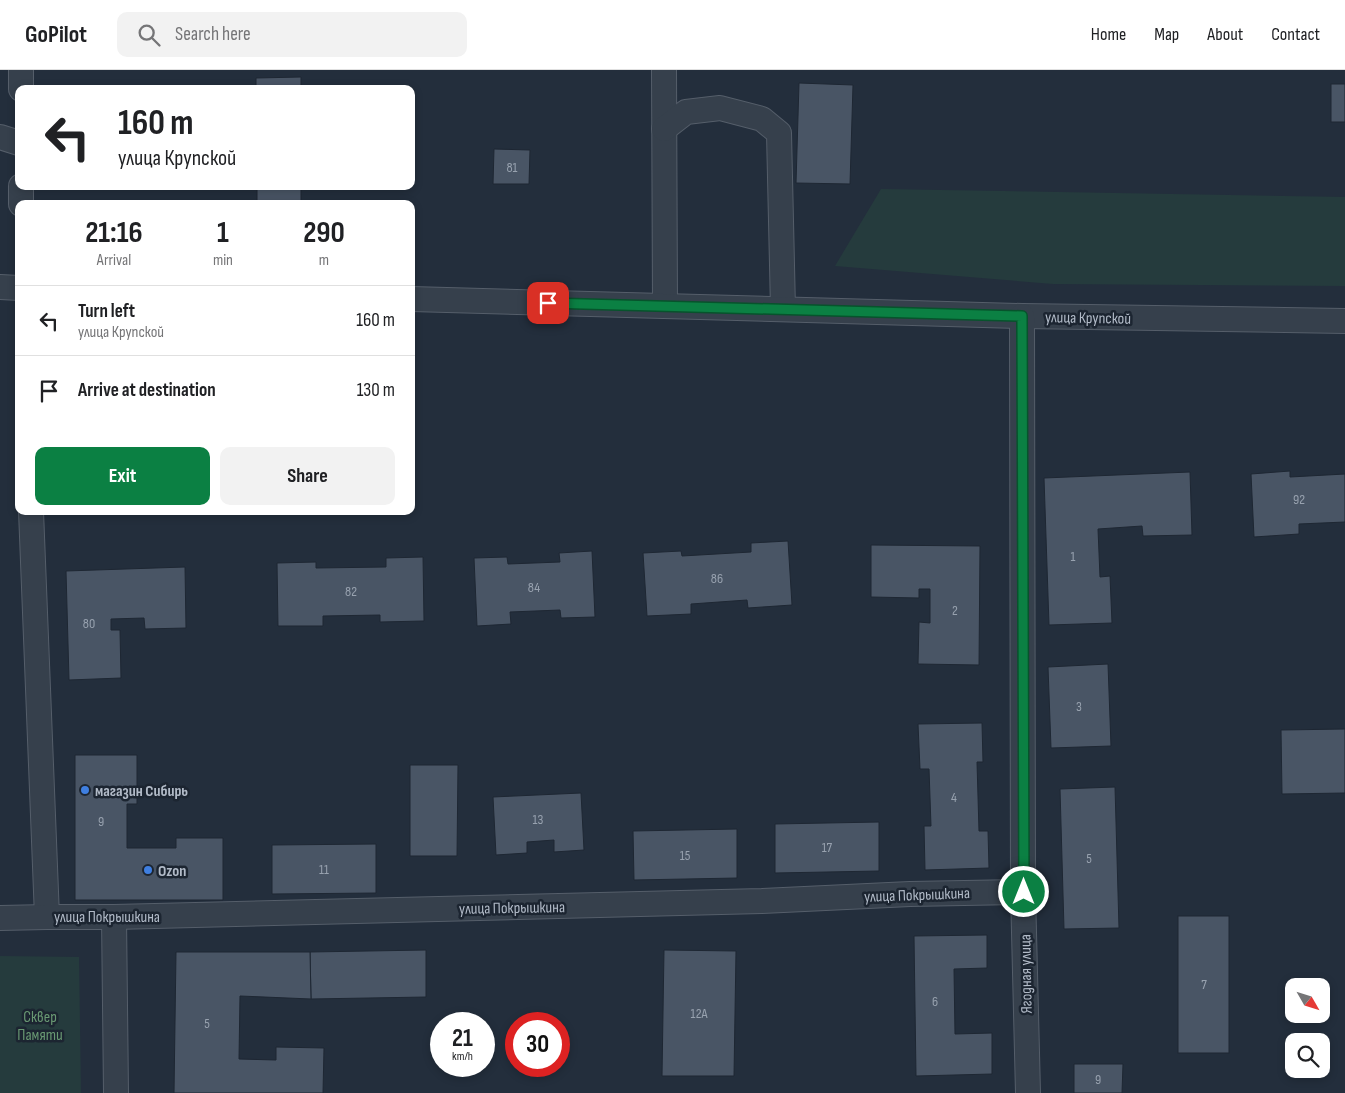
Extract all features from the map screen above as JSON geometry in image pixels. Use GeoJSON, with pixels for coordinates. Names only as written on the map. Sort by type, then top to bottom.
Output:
{"type":"FeatureCollection","features":[{"type":"Feature","properties":{"kind":"street"},"geometry":{"type":"LineString","coordinates":[[21,70],[21,85]]}},
{"type":"Feature","properties":{"kind":"street"},"geometry":{"type":"LineString","coordinates":[[664,70],[665,306]]}},
{"type":"Feature","properties":{"kind":"street"},"geometry":{"type":"LineString","coordinates":[[664,129],[686,112],[720,108],[762,119],[779,133],[784,309]]}},
{"type":"Feature","properties":{"kind":"street"},"geometry":{"type":"LineString","coordinates":[[0,137],[15,142]]}},
{"type":"Feature","properties":{"kind":"street"},"geometry":{"type":"LineString","coordinates":[[0,288],[15,288]]}},
{"type":"Feature","properties":{"kind":"street","name":"улица Крупской"},"geometry":{"type":"LineString","coordinates":[[415,299],[1022,316],[1345,321]]}},
{"type":"Feature","properties":{"kind":"street","name":"Ягодная улица"},"geometry":{"type":"LineString","coordinates":[[1022,316],[1024,892],[1028,1093]]}},
{"type":"Feature","properties":{"kind":"street"},"geometry":{"type":"LineString","coordinates":[[31,515],[48,917]]}},
{"type":"Feature","properties":{"kind":"street","name":"улица Покрышкина"},"geometry":{"type":"LineString","coordinates":[[0,918],[114,918],[762,901],[910,894],[1024,892]]}},
{"type":"Feature","properties":{"kind":"street"},"geometry":{"type":"LineString","coordinates":[[114,918],[116,1093]]}},
{"type":"Feature","properties":{"kind":"green space"},"geometry":{"type":"Polygon","coordinates":[[[881,189],[1345,197],[1345,286],[1053,284],[835,266],[881,189]]]}},
{"type":"Feature","properties":{"kind":"green space","name":"Сквер Памяти"},"geometry":{"type":"Polygon","coordinates":[[[0,956],[79,957],[81,1093],[0,1093],[0,956]]]}},
{"type":"Feature","properties":{"kind":"building"},"geometry":{"type":"Polygon","coordinates":[[[301,77],[301,85],[256,85],[256,78],[301,77]]]}},
{"type":"Feature","properties":{"kind":"building"},"geometry":{"type":"Polygon","coordinates":[[[799,83],[853,85],[850,184],[796,183],[799,83]]]}},
{"type":"Feature","properties":{"kind":"building"},"geometry":{"type":"Polygon","coordinates":[[[1331,84],[1345,84],[1345,122],[1331,122],[1331,84]]]}},
{"type":"Feature","properties":{"kind":"building"},"geometry":{"type":"Polygon","coordinates":[[[494,149],[530,150],[529,184],[493,184],[494,149]]]}},
{"type":"Feature","properties":{"kind":"building"},"geometry":{"type":"Polygon","coordinates":[[[257,190],[301,190],[301,200],[257,200],[257,190]]]}},
{"type":"Feature","properties":{"kind":"building"},"geometry":{"type":"Polygon","coordinates":[[[1290,471],[1290,477],[1345,474],[1345,522],[1299,524],[1299,534],[1254,537],[1251,474],[1290,471]]]}},
{"type":"Feature","properties":{"kind":"building"},"geometry":{"type":"Polygon","coordinates":[[[1190,472],[1192,535],[1143,536],[1142,526],[1098,529],[1100,577],[1110,576],[1112,623],[1049,625],[1044,478],[1190,472]]]}},
{"type":"Feature","properties":{"kind":"building"},"geometry":{"type":"Polygon","coordinates":[[[788,541],[792,605],[748,608],[747,600],[691,604],[691,614],[647,616],[643,553],[681,551],[682,556],[751,552],[751,543],[788,541]]]}},
{"type":"Feature","properties":{"kind":"building"},"geometry":{"type":"Polygon","coordinates":[[[871,545],[980,546],[979,665],[918,664],[919,622],[930,623],[930,589],[919,589],[919,598],[871,597],[871,545]]]}},
{"type":"Feature","properties":{"kind":"building"},"geometry":{"type":"Polygon","coordinates":[[[592,551],[595,617],[561,618],[560,610],[510,612],[511,624],[477,626],[474,558],[507,557],[508,564],[560,562],[559,553],[592,551]]]}},
{"type":"Feature","properties":{"kind":"building"},"geometry":{"type":"Polygon","coordinates":[[[423,557],[424,621],[380,622],[380,615],[323,616],[323,626],[278,626],[277,563],[316,562],[316,568],[386,567],[386,558],[423,557]]]}},
{"type":"Feature","properties":{"kind":"building"},"geometry":{"type":"Polygon","coordinates":[[[185,567],[186,628],[145,629],[144,618],[111,619],[111,630],[120,630],[121,678],[69,680],[66,571],[185,567]]]}},
{"type":"Feature","properties":{"kind":"building"},"geometry":{"type":"Polygon","coordinates":[[[1108,664],[1111,746],[1051,748],[1048,667],[1108,664]]]}},
{"type":"Feature","properties":{"kind":"building"},"geometry":{"type":"Polygon","coordinates":[[[982,723],[983,762],[977,762],[979,831],[988,831],[989,868],[925,870],[924,826],[931,826],[929,769],[920,769],[918,724],[982,723]]]}},
{"type":"Feature","properties":{"kind":"building"},"geometry":{"type":"Polygon","coordinates":[[[1345,729],[1345,793],[1282,794],[1281,730],[1345,729]]]}},
{"type":"Feature","properties":{"kind":"building"},"geometry":{"type":"Polygon","coordinates":[[[75,755],[137,755],[137,804],[127,804],[127,848],[176,848],[176,838],[223,838],[223,900],[75,900],[75,755]]]}},
{"type":"Feature","properties":{"kind":"building"},"geometry":{"type":"Polygon","coordinates":[[[410,765],[458,765],[457,856],[410,856],[410,765]]]}},
{"type":"Feature","properties":{"kind":"building"},"geometry":{"type":"Polygon","coordinates":[[[1115,787],[1119,928],[1064,929],[1060,789],[1115,787]]]}},
{"type":"Feature","properties":{"kind":"building"},"geometry":{"type":"Polygon","coordinates":[[[581,793],[584,850],[554,852],[554,840],[527,842],[527,853],[496,855],[493,797],[581,793]]]}},
{"type":"Feature","properties":{"kind":"building"},"geometry":{"type":"Polygon","coordinates":[[[879,822],[879,871],[775,873],[775,824],[879,822]]]}},
{"type":"Feature","properties":{"kind":"building"},"geometry":{"type":"Polygon","coordinates":[[[737,829],[737,878],[634,880],[633,831],[737,829]]]}},
{"type":"Feature","properties":{"kind":"building"},"geometry":{"type":"Polygon","coordinates":[[[376,844],[376,893],[272,894],[272,845],[376,844]]]}},
{"type":"Feature","properties":{"kind":"building"},"geometry":{"type":"Polygon","coordinates":[[[1178,916],[1229,916],[1229,1053],[1178,1053],[1178,916]]]}},
{"type":"Feature","properties":{"kind":"building"},"geometry":{"type":"Polygon","coordinates":[[[987,935],[987,968],[954,969],[955,1034],[992,1033],[992,1074],[916,1076],[914,936],[987,935]]]}},
{"type":"Feature","properties":{"kind":"building"},"geometry":{"type":"Polygon","coordinates":[[[426,950],[426,997],[311,999],[310,952],[426,950]]]}},
{"type":"Feature","properties":{"kind":"building"},"geometry":{"type":"Polygon","coordinates":[[[664,950],[736,951],[734,1076],[662,1076],[664,950]]]}},
{"type":"Feature","properties":{"kind":"building"},"geometry":{"type":"Polygon","coordinates":[[[176,952],[310,952],[311,999],[240,996],[239,1059],[276,1060],[276,1047],[324,1048],[323,1093],[174,1093],[176,952]]]}},
{"type":"Feature","properties":{"kind":"building"},"geometry":{"type":"Polygon","coordinates":[[[1074,1064],[1123,1064],[1122,1093],[1074,1093],[1074,1064]]]}},
{"type":"Feature","properties":{"kind":"place","name":"магазин Сибирь"},"geometry":{"type":"Point","coordinates":[85,790]}},
{"type":"Feature","properties":{"kind":"place","name":"Ozon"},"geometry":{"type":"Point","coordinates":[148,870]}},
{"type":"Feature","properties":{"kind":"route"},"geometry":{"type":"LineString","coordinates":[[548,303],[1022,316],[1024,892]]}}]}
